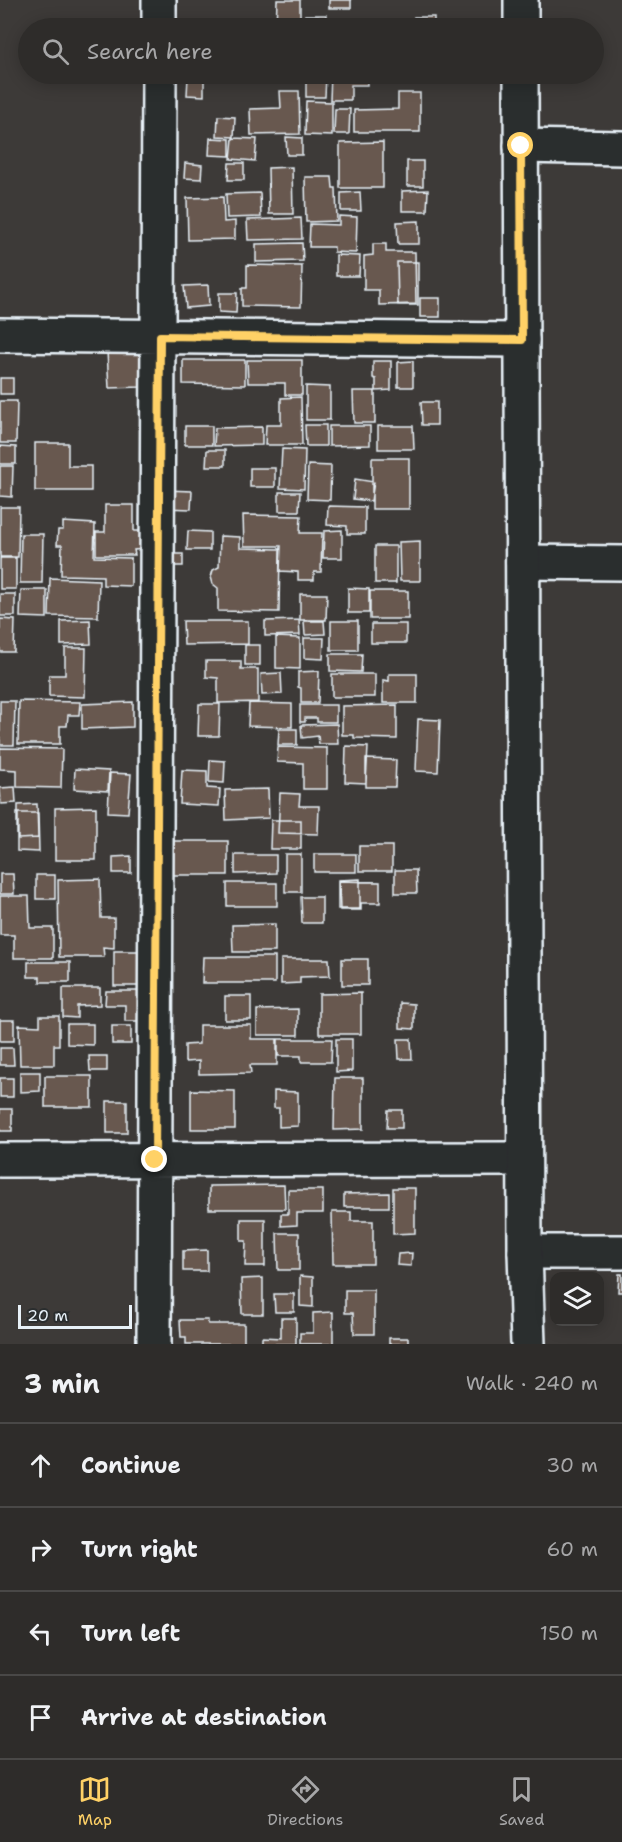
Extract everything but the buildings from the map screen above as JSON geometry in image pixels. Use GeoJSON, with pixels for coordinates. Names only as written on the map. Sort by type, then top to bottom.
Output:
{"type":"FeatureCollection","features":[{"type":"Feature","properties":{"kind":"street"},"geometry":{"type":"LineString","coordinates":[[159,0],[159,18]]}},
{"type":"Feature","properties":{"kind":"street"},"geometry":{"type":"LineString","coordinates":[[520,0],[521,18]]}},
{"type":"Feature","properties":{"kind":"street"},"geometry":{"type":"LineString","coordinates":[[154,1344],[160,336],[159,84]]}},
{"type":"Feature","properties":{"kind":"street"},"geometry":{"type":"LineString","coordinates":[[521,84],[524,1159],[528,1344]]}},
{"type":"Feature","properties":{"kind":"street"},"geometry":{"type":"LineString","coordinates":[[521,146],[622,148]]}},
{"type":"Feature","properties":{"kind":"street"},"geometry":{"type":"LineString","coordinates":[[0,335],[522,340]]}},
{"type":"Feature","properties":{"kind":"street"},"geometry":{"type":"LineString","coordinates":[[523,562],[622,563]]}},
{"type":"Feature","properties":{"kind":"street"},"geometry":{"type":"LineString","coordinates":[[0,1160],[524,1159]]}},
{"type":"Feature","properties":{"kind":"street"},"geometry":{"type":"LineString","coordinates":[[525,1252],[622,1252]]}},
{"type":"Feature","properties":{"kind":"route"},"geometry":{"type":"LineString","coordinates":[[155,1160],[160,336],[522,340],[521,146]]}}]}
